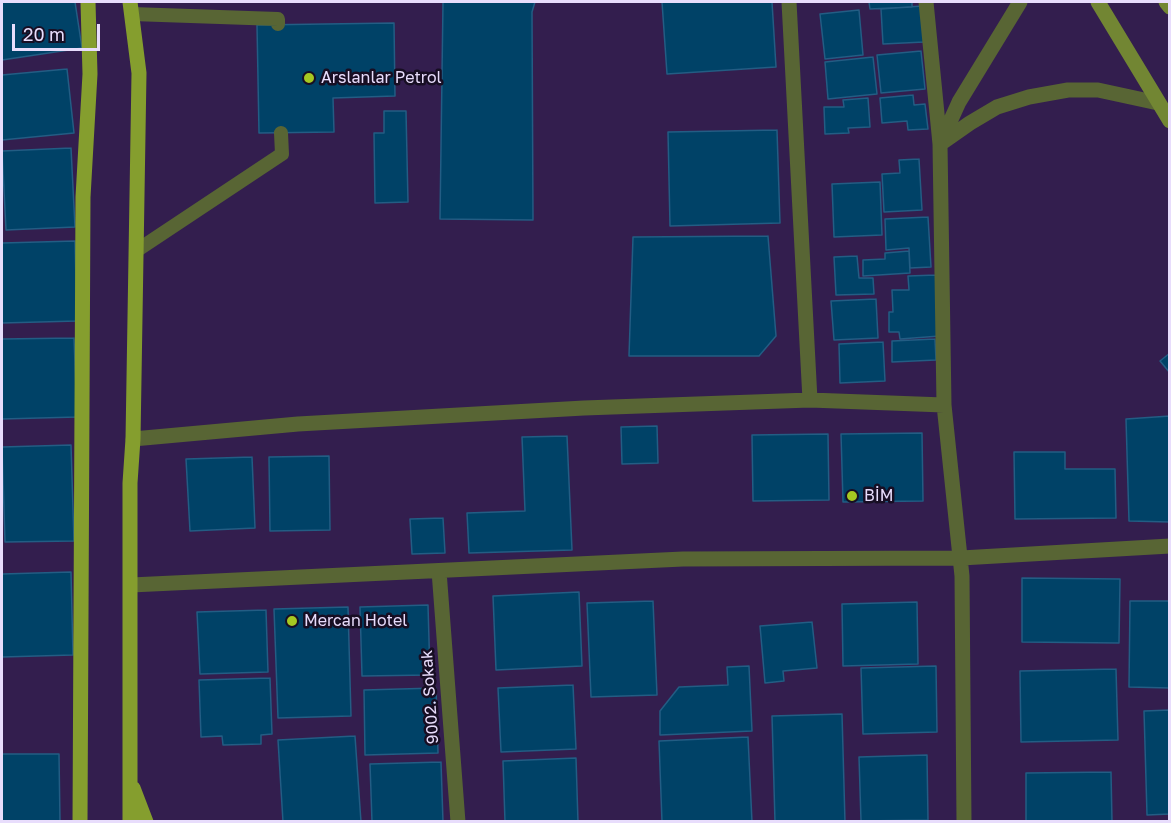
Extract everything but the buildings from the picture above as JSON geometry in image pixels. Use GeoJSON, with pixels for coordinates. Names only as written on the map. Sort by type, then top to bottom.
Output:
{"type":"FeatureCollection","features":[{"type":"Feature","properties":{"kind":"main road"},"geometry":{"type":"LineString","coordinates":[[81,822],[84,197],[90,74],[88,2]]}},
{"type":"Feature","properties":{"kind":"main road"},"geometry":{"type":"LineString","coordinates":[[1098,2],[1170,121]]}},
{"type":"Feature","properties":{"kind":"main road"},"geometry":{"type":"LineString","coordinates":[[1166,2],[1170,7]]}},
{"type":"Feature","properties":{"kind":"main road"},"geometry":{"type":"LineString","coordinates":[[130,822],[130,483],[134,439],[139,72],[131,8]]}},
{"type":"Feature","properties":{"kind":"main road"},"geometry":{"type":"LineString","coordinates":[[130,780],[146,822]]}},
{"type":"Feature","properties":{"kind":"street"},"geometry":{"type":"LineString","coordinates":[[789,2],[810,400]]}},
{"type":"Feature","properties":{"kind":"street"},"geometry":{"type":"LineString","coordinates":[[926,2],[940,144],[944,405],[962,576],[964,822]]}},
{"type":"Feature","properties":{"kind":"street"},"geometry":{"type":"LineString","coordinates":[[940,144],[959,102],[1020,2]]}},
{"type":"Feature","properties":{"kind":"street"},"geometry":{"type":"LineString","coordinates":[[940,144],[969,123],[997,107],[1068,90],[1098,90],[1158,103]]}},
{"type":"Feature","properties":{"kind":"street"},"geometry":{"type":"LineString","coordinates":[[134,439],[298,424],[584,408],[810,400],[944,405]]}},
{"type":"Feature","properties":{"kind":"street"},"geometry":{"type":"LineString","coordinates":[[131,585],[683,560],[961,558],[1170,546]]}},
{"type":"Feature","properties":{"kind":"street","name":"9002. Sokak"},"geometry":{"type":"LineString","coordinates":[[439,571],[458,822]]}},
{"type":"Feature","properties":{"kind":"lane"},"geometry":{"type":"LineString","coordinates":[[131,8],[278,19],[278,24]]}},
{"type":"Feature","properties":{"kind":"lane"},"geometry":{"type":"LineString","coordinates":[[136,250],[282,154],[282,133]]}},
{"type":"Feature","properties":{"kind":"place","name":"Arslanlar Petrol"},"geometry":{"type":"Point","coordinates":[309,78]}},
{"type":"Feature","properties":{"kind":"place","name":"BİM"},"geometry":{"type":"Point","coordinates":[852,496]}},
{"type":"Feature","properties":{"kind":"place","name":"Mercan Hotel"},"geometry":{"type":"Point","coordinates":[292,621]}}]}
